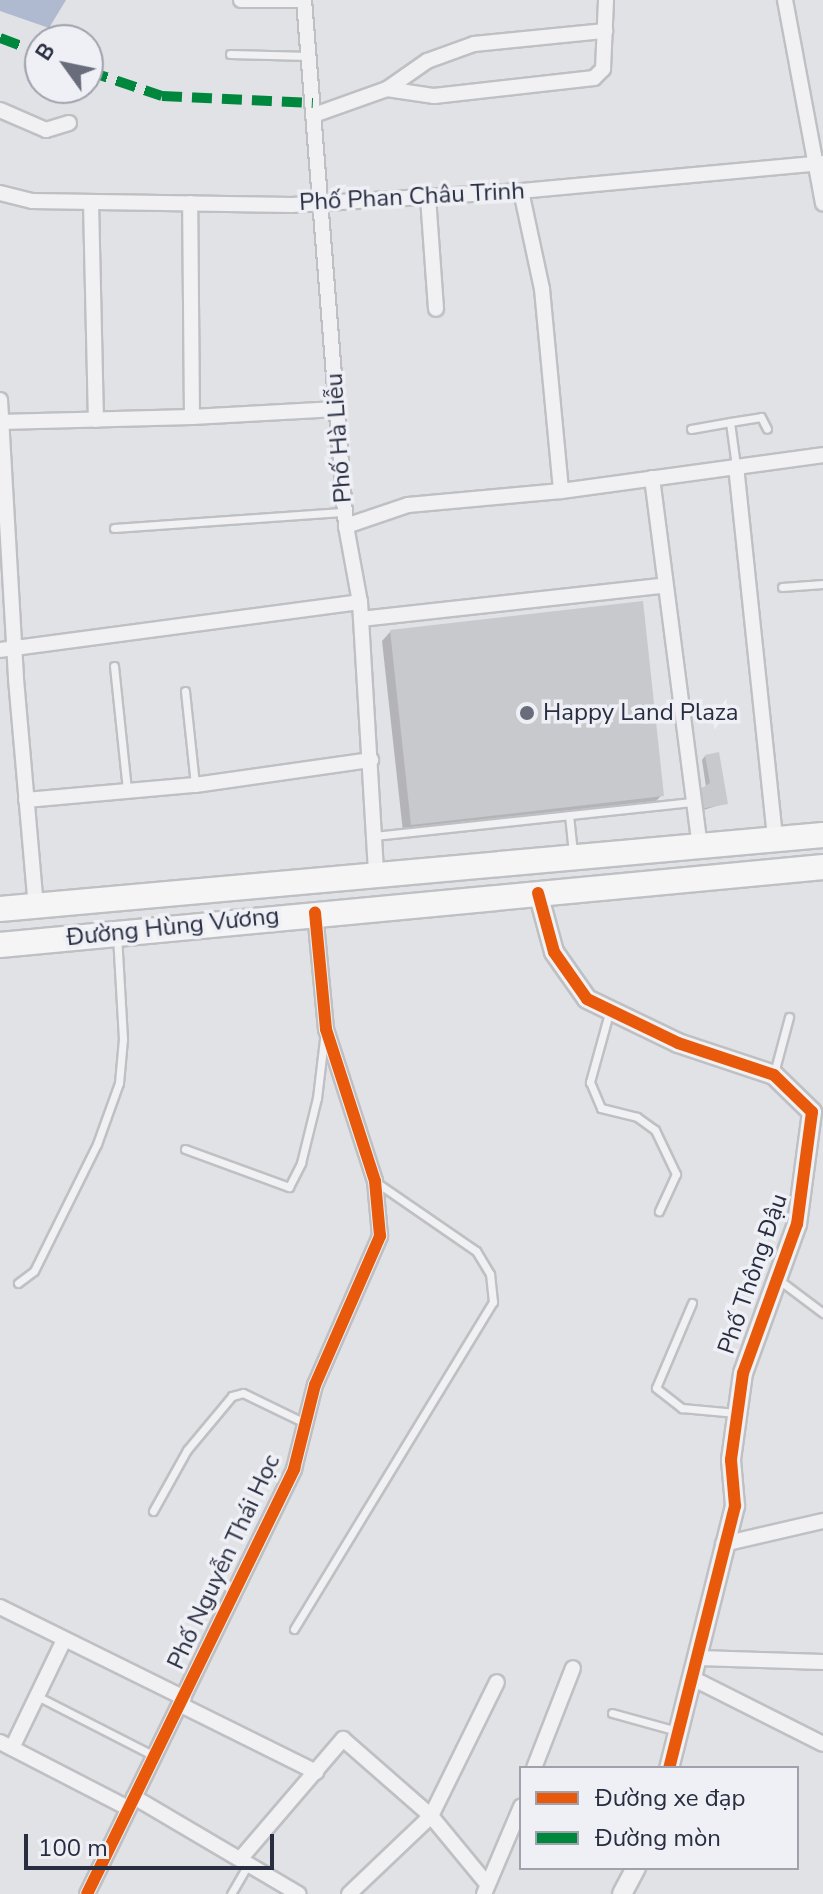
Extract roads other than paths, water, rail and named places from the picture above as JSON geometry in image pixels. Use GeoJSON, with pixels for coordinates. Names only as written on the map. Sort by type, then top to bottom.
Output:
{"type":"FeatureCollection","features":[{"type":"Feature","properties":{"kind":"main road","name":"Đường Hùng Vương"},"geometry":{"type":"LineString","coordinates":[[0,909],[823,835]]}},
{"type":"Feature","properties":{"kind":"main road","name":"Đường Hùng Vương"},"geometry":{"type":"LineString","coordinates":[[0,945],[823,867]]}},
{"type":"Feature","properties":{"kind":"main road"},"geometry":{"type":"LineString","coordinates":[[202,890],[205,924]]}},
{"type":"Feature","properties":{"kind":"street"},"geometry":{"type":"LineString","coordinates":[[241,0],[304,0]]}},
{"type":"Feature","properties":{"kind":"street","name":"Phố Hà Liễu"},"geometry":{"type":"LineString","coordinates":[[304,0],[346,519],[360,602],[376,875]]}},
{"type":"Feature","properties":{"kind":"street"},"geometry":{"type":"LineString","coordinates":[[387,89],[434,96],[594,78],[603,69],[606,0]]}},
{"type":"Feature","properties":{"kind":"street"},"geometry":{"type":"LineString","coordinates":[[785,0],[820,164],[823,203]]}},
{"type":"Feature","properties":{"kind":"street"},"geometry":{"type":"LineString","coordinates":[[314,115],[387,89],[427,61],[474,44],[605,31]]}},
{"type":"Feature","properties":{"kind":"street"},"geometry":{"type":"LineString","coordinates":[[0,110],[46,130],[69,123]]}},
{"type":"Feature","properties":{"kind":"street","name":"Phố Phan Châu Trinh"},"geometry":{"type":"LineString","coordinates":[[0,193],[32,201],[322,203],[521,191],[820,164]]}},
{"type":"Feature","properties":{"kind":"street"},"geometry":{"type":"LineString","coordinates":[[521,191],[542,289],[561,491]]}},
{"type":"Feature","properties":{"kind":"street"},"geometry":{"type":"LineString","coordinates":[[428,197],[436,309]]}},
{"type":"Feature","properties":{"kind":"street"},"geometry":{"type":"LineString","coordinates":[[91,202],[96,420]]}},
{"type":"Feature","properties":{"kind":"street"},"geometry":{"type":"LineString","coordinates":[[190,203],[192,417]]}},
{"type":"Feature","properties":{"kind":"street"},"geometry":{"type":"LineString","coordinates":[[0,400],[7,649],[36,906]]}},
{"type":"Feature","properties":{"kind":"street"},"geometry":{"type":"LineString","coordinates":[[0,422],[192,417],[337,409]]}},
{"type":"Feature","properties":{"kind":"street"},"geometry":{"type":"LineString","coordinates":[[346,519],[408,505],[561,491],[823,455]]}},
{"type":"Feature","properties":{"kind":"street"},"geometry":{"type":"LineString","coordinates":[[736,466],[775,839]]}},
{"type":"Feature","properties":{"kind":"street"},"geometry":{"type":"LineString","coordinates":[[652,478],[662,586],[700,846]]}},
{"type":"Feature","properties":{"kind":"street"},"geometry":{"type":"LineString","coordinates":[[361,619],[662,586]]}},
{"type":"Feature","properties":{"kind":"street"},"geometry":{"type":"LineString","coordinates":[[7,649],[360,602]]}},
{"type":"Feature","properties":{"kind":"street"},"geometry":{"type":"LineString","coordinates":[[26,800],[195,785],[371,760]]}},
{"type":"Feature","properties":{"kind":"street","name":"Phố Thông Đậu"},"geometry":{"type":"LineString","coordinates":[[538,893],[554,952],[567,977],[587,999],[609,1013],[774,1075],[817,1114],[801,1208],[743,1373],[731,1460],[735,1506],[723,1544],[694,1679],[670,1766]]}},
{"type":"Feature","properties":{"kind":"street","name":"Phố Nguyễn Thái Học"},"geometry":{"type":"LineString","coordinates":[[87,1894],[294,1469],[315,1385],[380,1236],[375,1181],[326,1029],[315,913]]}},
{"type":"Feature","properties":{"kind":"street"},"geometry":{"type":"LineString","coordinates":[[723,1544],[823,1521]]}},
{"type":"Feature","properties":{"kind":"street"},"geometry":{"type":"LineString","coordinates":[[0,1607],[316,1772]]}},
{"type":"Feature","properties":{"kind":"street"},"geometry":{"type":"LineString","coordinates":[[64,1640],[37,1696],[6,1745],[131,1802],[245,1861],[299,1894]]}},
{"type":"Feature","properties":{"kind":"street"},"geometry":{"type":"LineString","coordinates":[[699,1658],[823,1662]]}},
{"type":"Feature","properties":{"kind":"street"},"geometry":{"type":"LineString","coordinates":[[535,1766],[573,1668]]}},
{"type":"Feature","properties":{"kind":"street"},"geometry":{"type":"LineString","coordinates":[[694,1679],[823,1744]]}},
{"type":"Feature","properties":{"kind":"street"},"geometry":{"type":"LineString","coordinates":[[349,1894],[431,1816],[497,1682]]}},
{"type":"Feature","properties":{"kind":"street"},"geometry":{"type":"LineString","coordinates":[[245,1861],[343,1739],[431,1816],[486,1889],[519,1812]]}},
{"type":"Feature","properties":{"kind":"street"},"geometry":{"type":"LineString","coordinates":[[622,1894],[635,1870]]}},
{"type":"Feature","properties":{"kind":"lane"},"geometry":{"type":"LineString","coordinates":[[230,54],[309,56]]}},
{"type":"Feature","properties":{"kind":"lane"},"geometry":{"type":"LineString","coordinates":[[691,429],[761,417],[767,429]]}},
{"type":"Feature","properties":{"kind":"lane"},"geometry":{"type":"LineString","coordinates":[[730,422],[736,466]]}},
{"type":"Feature","properties":{"kind":"lane"},"geometry":{"type":"LineString","coordinates":[[114,528],[346,519]]}},
{"type":"Feature","properties":{"kind":"lane"},"geometry":{"type":"LineString","coordinates":[[782,587],[823,584]]}},
{"type":"Feature","properties":{"kind":"lane"},"geometry":{"type":"LineString","coordinates":[[114,666],[127,790]]}},
{"type":"Feature","properties":{"kind":"lane"},"geometry":{"type":"LineString","coordinates":[[185,691],[195,785]]}},
{"type":"Feature","properties":{"kind":"lane"},"geometry":{"type":"LineString","coordinates":[[374,836],[694,802]]}},
{"type":"Feature","properties":{"kind":"lane"},"geometry":{"type":"LineString","coordinates":[[569,815],[573,857]]}},
{"type":"Feature","properties":{"kind":"lane"},"geometry":{"type":"LineString","coordinates":[[18,1283],[34,1271],[97,1144],[119,1083],[123,1039],[117,934]]}},
{"type":"Feature","properties":{"kind":"lane"},"geometry":{"type":"LineString","coordinates":[[609,1013],[590,1082],[601,1108],[637,1117],[655,1130],[676,1174],[659,1211]]}},
{"type":"Feature","properties":{"kind":"lane"},"geometry":{"type":"LineString","coordinates":[[774,1075],[789,1017]]}},
{"type":"Feature","properties":{"kind":"lane"},"geometry":{"type":"LineString","coordinates":[[185,1149],[289,1187],[301,1163],[317,1098],[326,1029]]}},
{"type":"Feature","properties":{"kind":"lane"},"geometry":{"type":"LineString","coordinates":[[294,1629],[493,1302],[490,1274],[476,1251],[375,1181]]}},
{"type":"Feature","properties":{"kind":"lane"},"geometry":{"type":"LineString","coordinates":[[777,1279],[823,1313]]}},
{"type":"Feature","properties":{"kind":"lane"},"geometry":{"type":"LineString","coordinates":[[692,1303],[656,1388],[682,1408],[736,1413]]}},
{"type":"Feature","properties":{"kind":"lane"},"geometry":{"type":"LineString","coordinates":[[153,1511],[187,1450],[232,1396],[243,1393],[305,1423]]}},
{"type":"Feature","properties":{"kind":"lane"},"geometry":{"type":"LineString","coordinates":[[37,1696],[154,1756]]}},
{"type":"Feature","properties":{"kind":"lane"},"geometry":{"type":"LineString","coordinates":[[612,1713],[679,1732]]}},
{"type":"Feature","properties":{"kind":"lane"},"geometry":{"type":"LineString","coordinates":[[231,1894],[245,1861]]}},
{"type":"Feature","properties":{"kind":"water"},"geometry":{"type":"Polygon","coordinates":[[[0,0],[66,0],[51,24],[37,24],[0,11],[0,0]]]}},
{"type":"Feature","properties":{"kind":"place","name":"Happy Land Plaza"},"geometry":{"type":"Point","coordinates":[527,713]}}]}
